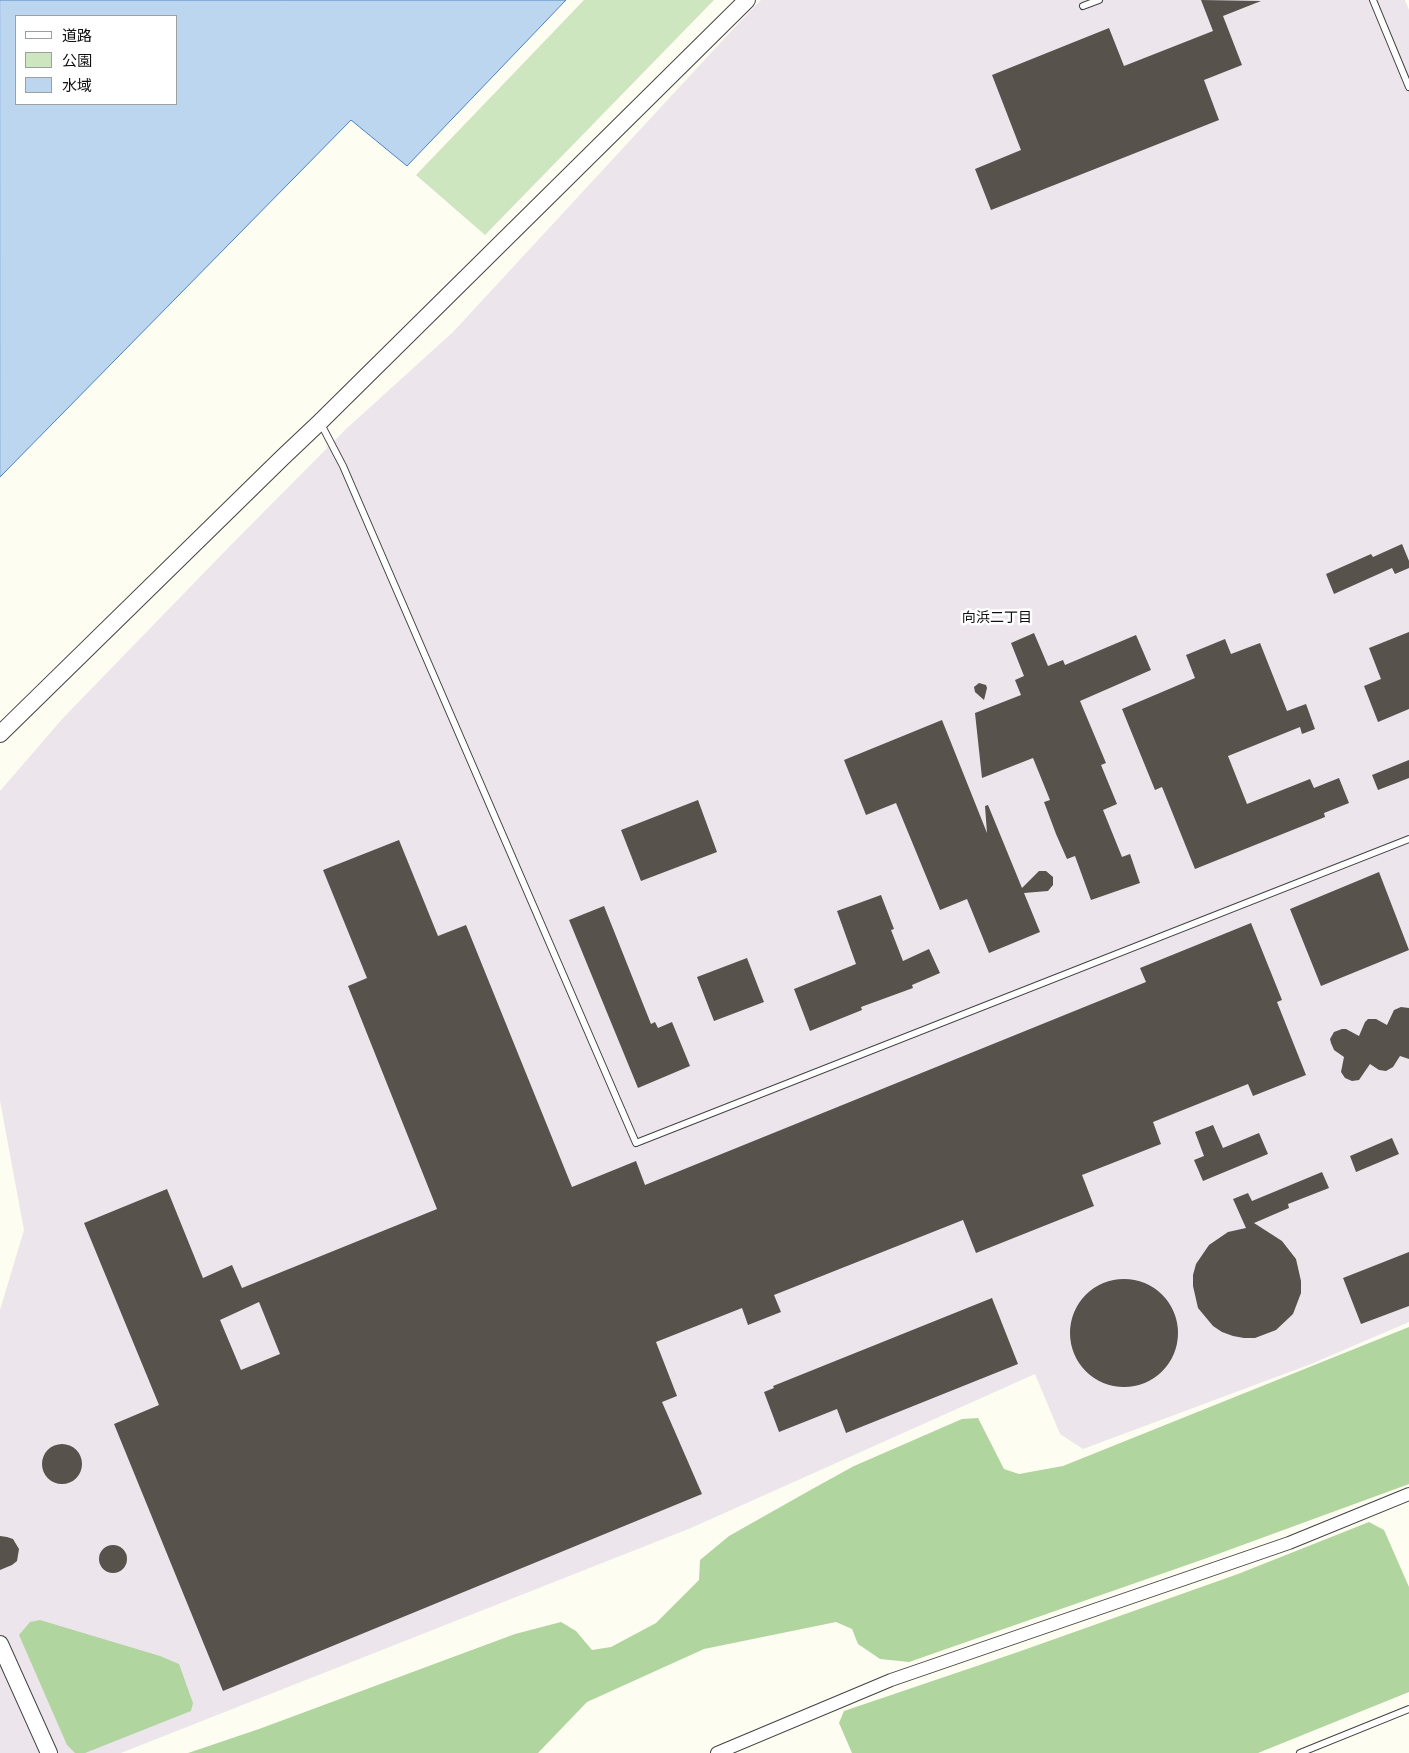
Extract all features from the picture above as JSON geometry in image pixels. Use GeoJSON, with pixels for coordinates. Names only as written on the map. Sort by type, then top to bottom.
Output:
{"type":"FeatureCollection","features":[{"type":"Feature","properties":{"kind":"street"},"geometry":{"type":"LineString","coordinates":[[0,734],[320,422],[747,0]]}},
{"type":"Feature","properties":{"kind":"street"},"geometry":{"type":"LineString","coordinates":[[717,1753],[890,1680],[1289,1543],[1409,1494]]}},
{"type":"Feature","properties":{"kind":"street"},"geometry":{"type":"LineString","coordinates":[[0,1644],[50,1753]]}},
{"type":"Feature","properties":{"kind":"lane"},"geometry":{"type":"LineString","coordinates":[[1083,6],[1099,0]]}},
{"type":"Feature","properties":{"kind":"lane"},"geometry":{"type":"LineString","coordinates":[[1373,0],[1409,88]]}},
{"type":"Feature","properties":{"kind":"lane"},"geometry":{"type":"LineString","coordinates":[[320,422],[343,466],[636,1143],[1409,838]]}},
{"type":"Feature","properties":{"kind":"lane"},"geometry":{"type":"LineString","coordinates":[[1302,1752],[1409,1709]]}},
{"type":"Feature","properties":{"kind":"shaded area"},"geometry":{"type":"Polygon","coordinates":[[[761,0],[1405,0],[1409,10],[1409,1322],[1311,1364],[1083,1449],[1060,1434],[1035,1374],[691,1528],[121,1753],[0,1753],[0,1310],[24,1230],[0,1101],[0,791],[63,718],[229,547],[346,429],[453,332],[761,0]]]}},
{"type":"Feature","properties":{"kind":"green space"},"geometry":{"type":"Polygon","coordinates":[[[584,0],[714,0],[485,235],[416,175],[584,0]]]}},
{"type":"Feature","properties":{"kind":"green space"},"geometry":{"type":"Polygon","coordinates":[[[1409,1327],[1409,1484],[1207,1558],[909,1662],[880,1659],[858,1644],[852,1629],[836,1622],[704,1649],[587,1702],[538,1753],[188,1753],[259,1729],[515,1634],[561,1622],[576,1631],[592,1650],[611,1647],[656,1623],[699,1580],[700,1560],[729,1536],[854,1466],[962,1419],[978,1418],[1004,1469],[1019,1474],[1063,1466],[1409,1327]]]}},
{"type":"Feature","properties":{"kind":"green space"},"geometry":{"type":"Polygon","coordinates":[[[1369,1522],[1384,1530],[1409,1587],[1409,1692],[1258,1753],[852,1753],[839,1723],[844,1711],[1238,1574],[1369,1522]]]}},
{"type":"Feature","properties":{"kind":"green space"},"geometry":{"type":"Polygon","coordinates":[[[40,1620],[160,1656],[179,1664],[193,1703],[191,1711],[85,1753],[75,1753],[67,1745],[19,1635],[30,1622],[40,1620]]]}},
{"type":"Feature","properties":{"kind":"water"},"geometry":{"type":"Polygon","coordinates":[[[0,0],[566,0],[407,166],[351,120],[0,477],[0,0]]]}},
{"type":"Feature","properties":{"kind":"building"},"geometry":{"type":"Polygon","coordinates":[[[1201,0],[1261,1],[1223,16],[1242,65],[1204,80],[1219,120],[991,210],[975,169],[1021,150],[992,75],[1109,28],[1124,66],[1213,31],[1201,0]]]}},
{"type":"Feature","properties":{"kind":"building"},"geometry":{"type":"Polygon","coordinates":[[[1402,544],[1409,561],[1409,568],[1395,574],[1392,568],[1334,594],[1326,574],[1371,554],[1373,557],[1402,544]]]}},
{"type":"Feature","properties":{"kind":"building"},"geometry":{"type":"Polygon","coordinates":[[[1409,632],[1409,709],[1378,722],[1364,686],[1381,679],[1369,648],[1409,632]]]}},
{"type":"Feature","properties":{"kind":"building"},"geometry":{"type":"Polygon","coordinates":[[[1034,633],[1048,666],[1063,660],[1065,665],[1136,635],[1151,670],[1080,701],[1106,763],[1101,765],[1117,804],[1103,810],[1122,857],[1130,854],[1140,883],[1091,900],[1075,856],[1067,859],[1056,834],[1044,802],[1050,800],[1033,758],[982,778],[975,713],[1021,695],[1015,680],[1024,676],[1011,643],[1034,633]]]}},
{"type":"Feature","properties":{"kind":"building"},"geometry":{"type":"Polygon","coordinates":[[[1225,639],[1231,654],[1260,643],[1287,711],[1306,704],[1315,729],[1302,734],[1300,727],[1228,756],[1247,804],[1310,779],[1314,788],[1339,778],[1349,803],[1324,813],[1325,817],[1195,869],[1162,787],[1155,790],[1122,709],[1195,678],[1186,655],[1225,639]]]}},
{"type":"Feature","properties":{"kind":"building"},"geometry":{"type":"Polygon","coordinates":[[[979,683],[986,685],[987,688],[984,700],[975,692],[974,687],[979,683]]]}},
{"type":"Feature","properties":{"kind":"building"},"geometry":{"type":"Polygon","coordinates":[[[942,720],[987,833],[985,806],[988,805],[1022,888],[1039,871],[1046,871],[1053,877],[1053,885],[1048,891],[1024,893],[1040,932],[989,953],[967,899],[940,910],[896,803],[866,815],[844,760],[942,720]]]}},
{"type":"Feature","properties":{"kind":"building"},"geometry":{"type":"Polygon","coordinates":[[[1409,760],[1409,778],[1378,790],[1372,775],[1409,760]]]}},
{"type":"Feature","properties":{"kind":"building"},"geometry":{"type":"Polygon","coordinates":[[[698,800],[717,852],[641,881],[621,830],[698,800]]]}},
{"type":"Feature","properties":{"kind":"building"},"geometry":{"type":"Polygon","coordinates":[[[399,840],[438,936],[466,925],[572,1187],[636,1161],[645,1185],[1146,982],[1140,968],[1251,923],[1282,1000],[1277,1002],[1306,1075],[1253,1096],[1248,1084],[1153,1122],[1161,1144],[1082,1175],[1094,1206],[976,1253],[963,1220],[774,1295],[781,1312],[748,1325],[742,1308],[656,1342],[677,1396],[662,1402],[702,1494],[223,1691],[114,1424],[159,1405],[84,1223],[167,1189],[203,1278],[232,1265],[242,1288],[437,1209],[348,986],[367,978],[323,870],[399,840]],[[259,1302],[220,1320],[241,1370],[280,1354],[259,1302]]]}},
{"type":"Feature","properties":{"kind":"building"},"geometry":{"type":"Polygon","coordinates":[[[1379,872],[1409,950],[1321,986],[1290,909],[1379,872]]]}},
{"type":"Feature","properties":{"kind":"building"},"geometry":{"type":"Polygon","coordinates":[[[881,895],[894,929],[891,930],[903,961],[929,949],[940,973],[912,985],[913,988],[861,1007],[862,1010],[810,1031],[794,989],[856,964],[837,911],[881,895]]]}},
{"type":"Feature","properties":{"kind":"building"},"geometry":{"type":"Polygon","coordinates":[[[604,906],[651,1024],[655,1022],[658,1028],[672,1022],[690,1066],[638,1088],[569,920],[604,906]]]}},
{"type":"Feature","properties":{"kind":"building"},"geometry":{"type":"Polygon","coordinates":[[[747,958],[764,1002],[714,1021],[697,977],[747,958]]]}},
{"type":"Feature","properties":{"kind":"building"},"geometry":{"type":"Polygon","coordinates":[[[1401,1007],[1409,1008],[1409,1059],[1400,1056],[1393,1067],[1386,1071],[1379,1070],[1370,1064],[1359,1080],[1352,1081],[1345,1078],[1341,1072],[1344,1057],[1334,1050],[1330,1039],[1334,1032],[1346,1029],[1359,1036],[1368,1019],[1376,1019],[1387,1025],[1394,1010],[1401,1007]]]}},
{"type":"Feature","properties":{"kind":"building"},"geometry":{"type":"Polygon","coordinates":[[[1213,1125],[1223,1148],[1259,1133],[1268,1154],[1203,1181],[1194,1160],[1204,1156],[1195,1132],[1213,1125]]]}},
{"type":"Feature","properties":{"kind":"building"},"geometry":{"type":"Polygon","coordinates":[[[1392,1138],[1399,1154],[1356,1172],[1350,1156],[1392,1138]]]}},
{"type":"Feature","properties":{"kind":"building"},"geometry":{"type":"Polygon","coordinates":[[[1322,1172],[1329,1188],[1288,1204],[1289,1208],[1254,1223],[1282,1241],[1296,1259],[1301,1281],[1301,1293],[1293,1314],[1276,1330],[1255,1338],[1233,1336],[1222,1332],[1213,1326],[1198,1308],[1193,1286],[1193,1275],[1196,1264],[1209,1245],[1228,1232],[1246,1228],[1233,1199],[1248,1193],[1252,1201],[1322,1172]]]}},
{"type":"Feature","properties":{"kind":"building"},"geometry":{"type":"Polygon","coordinates":[[[1409,1252],[1409,1306],[1361,1324],[1343,1278],[1409,1252]]]}},
{"type":"Feature","properties":{"kind":"building"},"geometry":{"type":"Polygon","coordinates":[[[1124,1279],[1145,1283],[1162,1295],[1174,1312],[1178,1333],[1174,1354],[1162,1371],[1145,1383],[1124,1387],[1103,1383],[1086,1371],[1074,1354],[1070,1333],[1074,1312],[1086,1295],[1103,1283],[1124,1279]]]}},
{"type":"Feature","properties":{"kind":"building"},"geometry":{"type":"Polygon","coordinates":[[[992,1298],[1018,1364],[846,1433],[837,1409],[779,1432],[764,1392],[774,1388],[773,1386],[992,1298]]]}},
{"type":"Feature","properties":{"kind":"building"},"geometry":{"type":"Polygon","coordinates":[[[66,1444],[73,1447],[79,1453],[82,1464],[81,1472],[73,1481],[66,1484],[58,1484],[51,1481],[43,1472],[42,1460],[45,1453],[54,1445],[66,1444]]]}},
{"type":"Feature","properties":{"kind":"building"},"geometry":{"type":"Polygon","coordinates":[[[0,1536],[13,1539],[19,1549],[17,1561],[0,1570],[0,1536]]]}},
{"type":"Feature","properties":{"kind":"building"},"geometry":{"type":"Polygon","coordinates":[[[113,1545],[123,1549],[127,1559],[123,1569],[113,1573],[103,1569],[99,1559],[103,1549],[113,1545]]]}},
{"type":"Feature","properties":{"kind":"district","name":"向浜二丁目"},"geometry":{"type":"Point","coordinates":[997,618]}}]}
